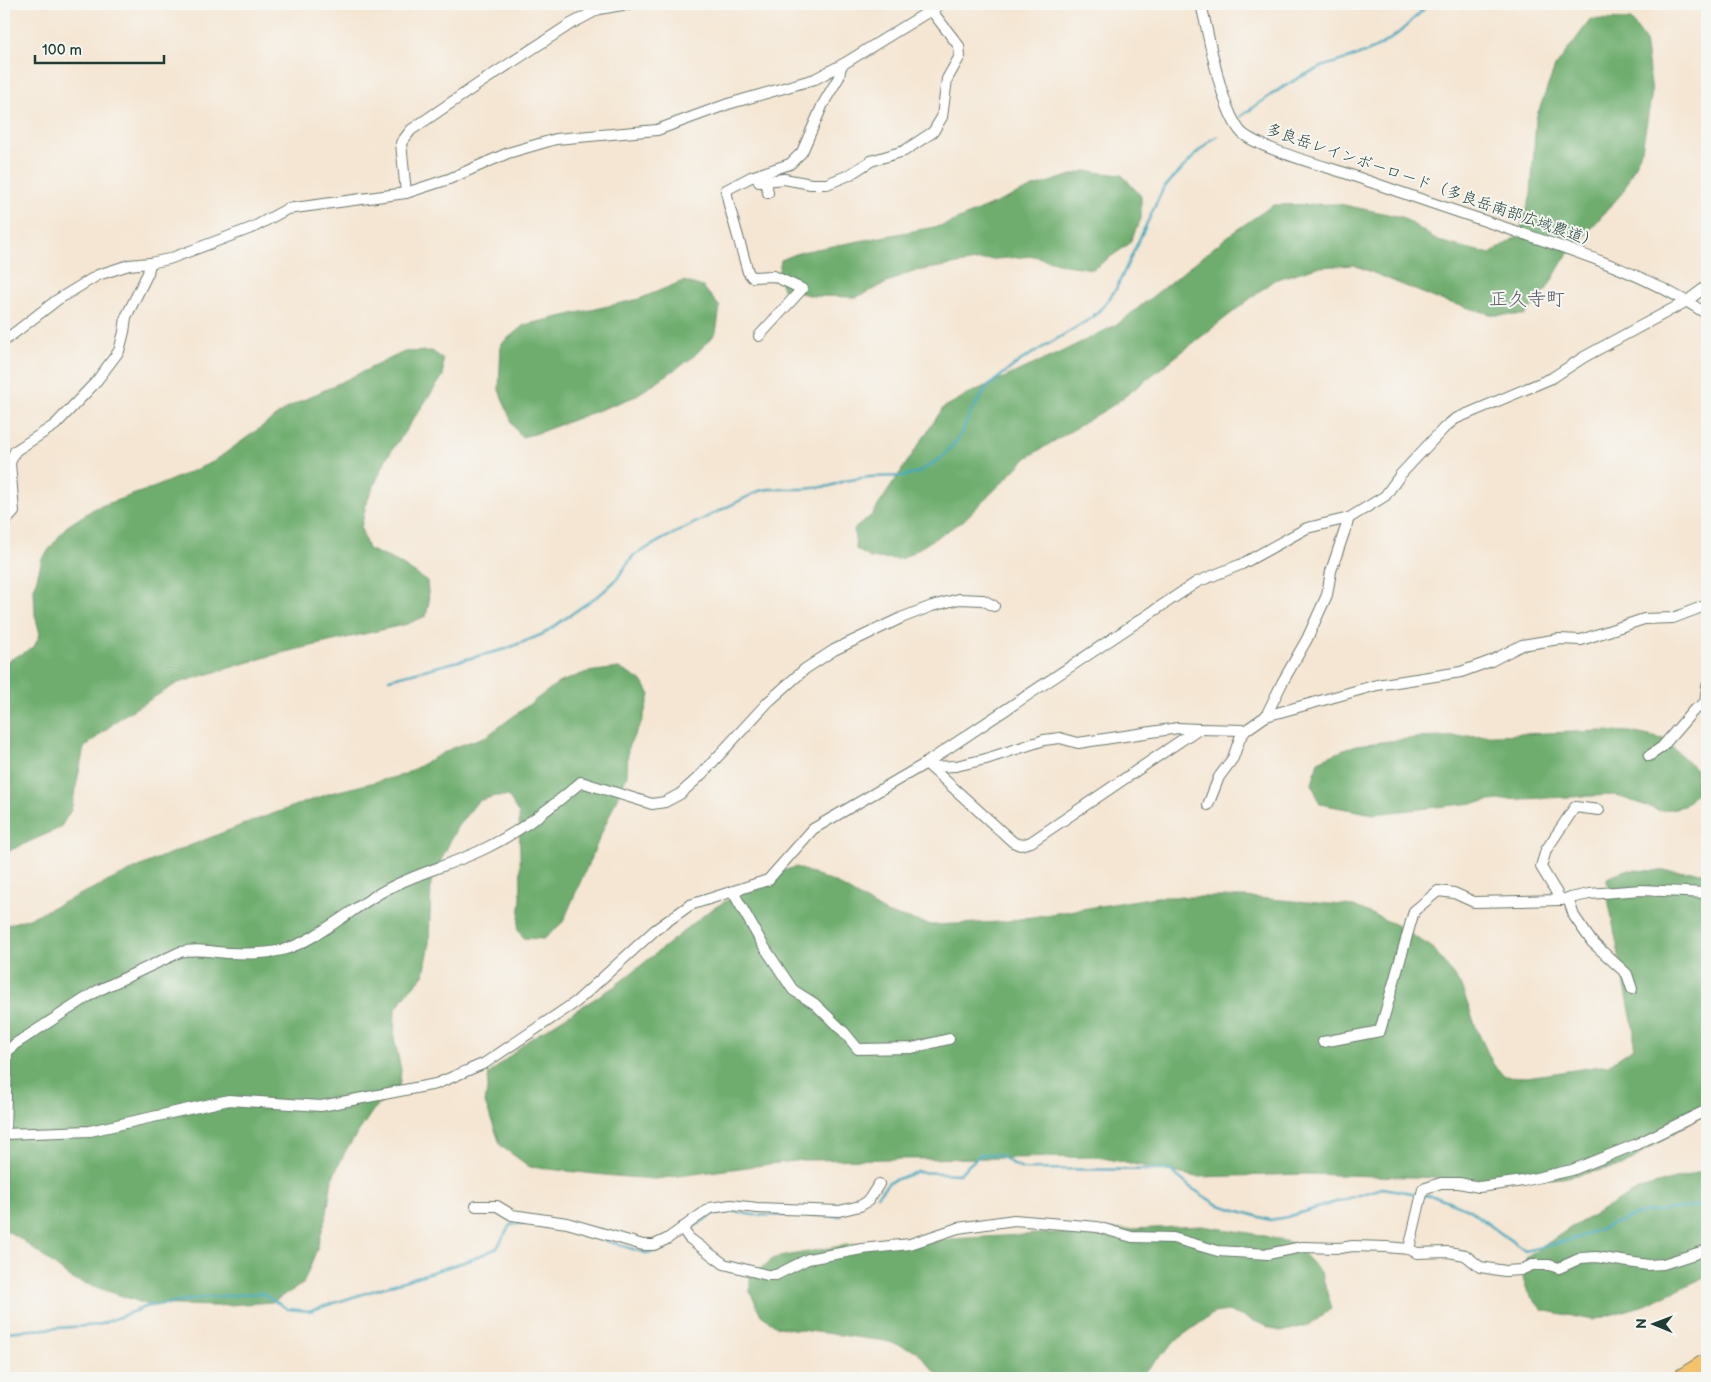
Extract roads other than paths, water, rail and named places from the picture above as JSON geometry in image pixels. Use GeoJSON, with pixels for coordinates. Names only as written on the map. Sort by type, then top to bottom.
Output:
{"type":"FeatureCollection","features":[{"type":"Feature","properties":{"kind":"main road"},"geometry":{"type":"LineString","coordinates":[[1678,1378],[1707,1360]]}},
{"type":"Feature","properties":{"kind":"street"},"geometry":{"type":"LineString","coordinates":[[406,193],[401,142],[411,130],[569,25],[599,9],[628,4]]}},
{"type":"Feature","properties":{"kind":"street"},"geometry":{"type":"LineString","coordinates":[[4,341],[57,300],[98,275],[129,265],[169,259],[254,228],[287,209],[406,193],[449,180],[508,153],[556,139],[658,130],[728,104],[814,79],[841,66],[941,4]]}},
{"type":"Feature","properties":{"kind":"street","name":"多良岳レインボーロード（多良岳南部広域農道）"},"geometry":{"type":"LineString","coordinates":[[1201,4],[1225,100],[1241,132],[1249,138],[1422,200],[1601,260],[1631,272],[1687,301],[1707,314]]}},
{"type":"Feature","properties":{"kind":"street"},"geometry":{"type":"LineString","coordinates":[[741,182],[784,179],[811,184],[827,184],[849,175],[871,161],[904,150],[933,132],[942,117],[947,79],[960,56],[959,46],[931,10]]}},
{"type":"Feature","properties":{"kind":"street"},"geometry":{"type":"LineString","coordinates":[[759,336],[802,289],[774,276],[752,276],[748,272],[726,190],[751,177],[790,164],[802,152],[823,104],[839,77],[841,66]]}},
{"type":"Feature","properties":{"kind":"street"},"geometry":{"type":"LineString","coordinates":[[766,181],[768,193]]}},
{"type":"Feature","properties":{"kind":"street"},"geometry":{"type":"LineString","coordinates":[[4,523],[14,512],[10,463],[15,451],[55,425],[95,383],[119,351],[126,317],[148,273],[150,263]]}},
{"type":"Feature","properties":{"kind":"street"},"geometry":{"type":"LineString","coordinates":[[994,606],[983,600],[959,599],[932,606],[901,618],[834,650],[805,669],[768,702],[700,777],[680,794],[665,802],[652,804],[581,782],[551,808],[509,836],[487,848],[381,892],[309,938],[285,949],[264,954],[193,949],[180,952],[97,991],[15,1044],[8,1052],[4,1134],[90,1130],[229,1100],[321,1106],[436,1084],[485,1063],[576,1002],[655,930],[690,905],[768,880],[813,829],[929,765],[1197,582],[1242,564],[1307,528],[1349,518],[1385,496],[1400,474],[1437,434],[1456,420],[1552,378],[1584,357],[1687,301],[1707,286]]}},
{"type":"Feature","properties":{"kind":"street"},"geometry":{"type":"LineString","coordinates":[[1266,716],[1307,639],[1327,595],[1331,572],[1349,518]]}},
{"type":"Feature","properties":{"kind":"street"},"geometry":{"type":"LineString","coordinates":[[1208,805],[1219,777],[1233,758],[1240,738],[1246,730],[1266,716],[1377,685],[1460,672],[1491,661],[1522,645],[1559,639],[1581,640],[1644,619],[1673,618],[1707,605]]}},
{"type":"Feature","properties":{"kind":"street"},"geometry":{"type":"LineString","coordinates":[[1649,756],[1662,748],[1692,712],[1705,704],[1707,686]]}},
{"type":"Feature","properties":{"kind":"street"},"geometry":{"type":"LineString","coordinates":[[929,765],[956,766],[986,759],[1044,740],[1060,738],[1078,743],[1178,728],[1246,730]]}},
{"type":"Feature","properties":{"kind":"street"},"geometry":{"type":"LineString","coordinates":[[929,765],[1012,842],[1020,845],[1031,842],[1198,729]]}},
{"type":"Feature","properties":{"kind":"street"},"geometry":{"type":"LineString","coordinates":[[1599,810],[1575,806],[1546,850],[1541,867],[1592,942],[1627,974],[1632,989]]}},
{"type":"Feature","properties":{"kind":"street"},"geometry":{"type":"LineString","coordinates":[[1323,1042],[1380,1031],[1414,911],[1438,891],[1454,893],[1474,902],[1564,899],[1589,894],[1640,890],[1707,892]]}},
{"type":"Feature","properties":{"kind":"street"},"geometry":{"type":"LineString","coordinates":[[733,892],[763,946],[793,990],[815,1004],[844,1032],[858,1049],[912,1048],[949,1039]]}},
{"type":"Feature","properties":{"kind":"street"},"geometry":{"type":"LineString","coordinates":[[1409,1250],[1423,1189],[1441,1183],[1479,1187],[1522,1181],[1572,1170],[1637,1144],[1707,1110]]}},
{"type":"Feature","properties":{"kind":"street"},"geometry":{"type":"LineString","coordinates":[[476,1206],[497,1206],[512,1215],[568,1223],[643,1246],[654,1245],[667,1239],[710,1208],[730,1205],[757,1208],[839,1211],[860,1206],[868,1201],[879,1184]]}},
{"type":"Feature","properties":{"kind":"street"},"geometry":{"type":"LineString","coordinates":[[682,1228],[689,1237],[724,1264],[767,1275],[776,1275],[808,1259],[910,1244],[958,1228],[1014,1220],[1097,1227],[1132,1237],[1172,1238],[1218,1251],[1268,1254],[1302,1247],[1340,1248],[1354,1246],[1386,1247],[1417,1253],[1448,1252],[1465,1255],[1480,1267],[1505,1271],[1521,1270],[1532,1265],[1549,1265],[1559,1268],[1580,1258],[1596,1257],[1648,1265],[1662,1264],[1707,1250]]}},
{"type":"Feature","properties":{"kind":"waterway"},"geometry":{"type":"LineString","coordinates":[[1240,117],[1300,77],[1322,67],[1363,54],[1386,42],[1403,29],[1429,4]]}},
{"type":"Feature","properties":{"kind":"waterway"},"geometry":{"type":"LineString","coordinates":[[389,679],[506,649],[543,634],[603,592],[616,580],[633,556],[759,491],[769,489],[804,489],[830,486],[844,481],[869,477],[904,476],[917,473],[941,458],[959,438],[972,410],[988,386],[1020,361],[1090,319],[1104,306],[1116,289],[1163,189],[1198,152],[1218,136]]}},
{"type":"Feature","properties":{"kind":"waterway"},"geometry":{"type":"LineString","coordinates":[[877,1196],[889,1182],[917,1172],[959,1174],[981,1154],[998,1155],[1022,1169],[1170,1170],[1190,1187],[1216,1204],[1270,1220],[1287,1217],[1382,1188],[1418,1194]]}},
{"type":"Feature","properties":{"kind":"waterway"},"geometry":{"type":"LineString","coordinates":[[1423,1195],[1438,1197],[1468,1209],[1525,1251],[1574,1239],[1642,1213],[1707,1205]]}},
{"type":"Feature","properties":{"kind":"waterway"},"geometry":{"type":"LineString","coordinates":[[688,1231],[713,1214],[731,1211],[753,1215],[841,1216]]}},
{"type":"Feature","properties":{"kind":"waterway"},"geometry":{"type":"LineString","coordinates":[[4,1332],[98,1325],[145,1307],[200,1298],[261,1293],[288,1309],[309,1311],[470,1260],[497,1248],[510,1225],[524,1223],[571,1230],[646,1253],[660,1250],[683,1234]]}},
{"type":"Feature","properties":{"kind":"district","name":"正久寺町"},"geometry":{"type":"Point","coordinates":[1527,299]}}]}
